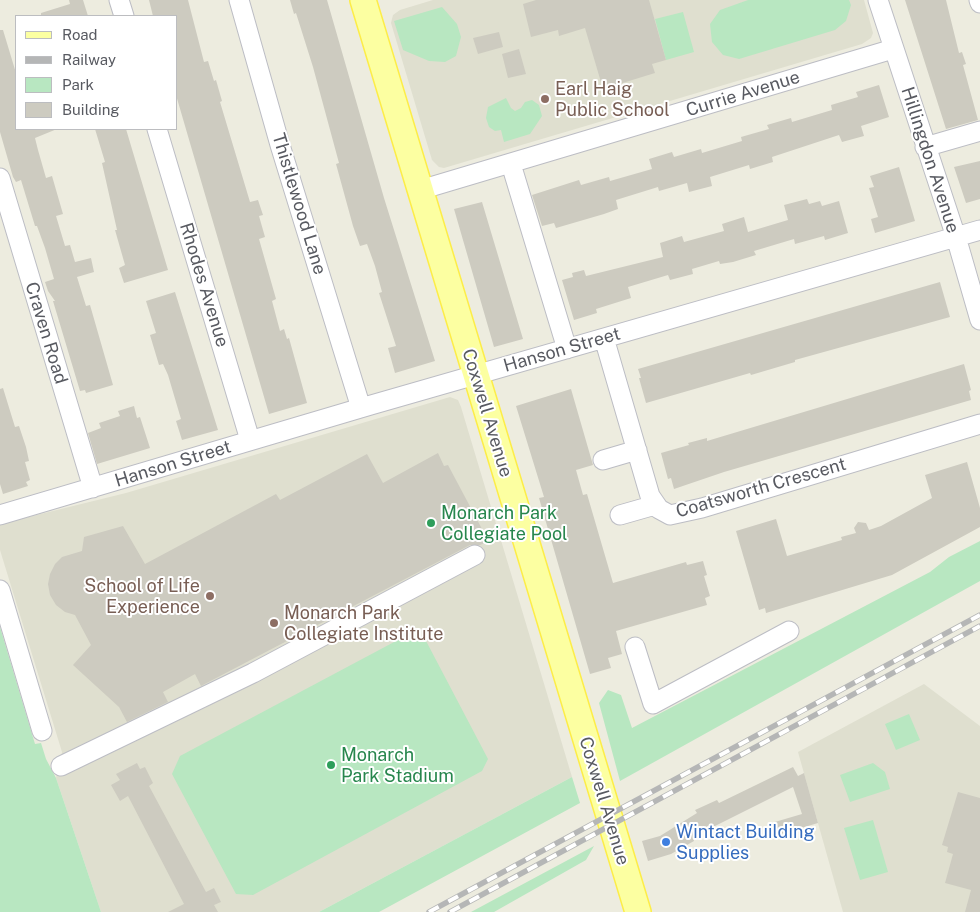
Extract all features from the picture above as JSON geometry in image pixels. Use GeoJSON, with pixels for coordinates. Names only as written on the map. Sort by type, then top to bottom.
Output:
{"type":"FeatureCollection","features":[{"type":"Feature","properties":{"kind":"main road","name":"Coxwell Avenue"},"geometry":{"type":"LineString","coordinates":[[369,1],[420,190],[638,912]]}},
{"type":"Feature","properties":{"kind":"street"},"geometry":{"type":"LineString","coordinates":[[119,0],[124,15]]}},
{"type":"Feature","properties":{"kind":"street","name":"Thistlewood Lane"},"geometry":{"type":"LineString","coordinates":[[239,0],[280,145],[361,408]]}},
{"type":"Feature","properties":{"kind":"street","name":"Hillingdon Avenue"},"geometry":{"type":"LineString","coordinates":[[878,0],[956,237],[980,320]]}},
{"type":"Feature","properties":{"kind":"street","name":"Currie Avenue"},"geometry":{"type":"LineString","coordinates":[[420,190],[893,49]]}},
{"type":"Feature","properties":{"kind":"street","name":"Rhodes Avenue"},"geometry":{"type":"LineString","coordinates":[[157,130],[250,440]]}},
{"type":"Feature","properties":{"kind":"street"},"geometry":{"type":"LineString","coordinates":[[925,147],[980,131]]}},
{"type":"Feature","properties":{"kind":"street"},"geometry":{"type":"LineString","coordinates":[[511,164],[567,349]]}},
{"type":"Feature","properties":{"kind":"street","name":"Craven Road"},"geometry":{"type":"LineString","coordinates":[[0,178],[93,488]]}},
{"type":"Feature","properties":{"kind":"street","name":"Hanson Street"},"geometry":{"type":"LineString","coordinates":[[0,515],[250,440],[980,230]]}},
{"type":"Feature","properties":{"kind":"street","name":"Coatsworth Crescent"},"geometry":{"type":"LineString","coordinates":[[604,338],[650,496],[655,505],[664,513],[676,515],[980,424]]}},
{"type":"Feature","properties":{"kind":"street"},"geometry":{"type":"LineString","coordinates":[[603,460],[637,450]]}},
{"type":"Feature","properties":{"kind":"street"},"geometry":{"type":"LineString","coordinates":[[620,515],[655,505]]}},
{"type":"Feature","properties":{"kind":"street"},"geometry":{"type":"LineString","coordinates":[[61,766],[253,673],[475,555]]}},
{"type":"Feature","properties":{"kind":"street"},"geometry":{"type":"LineString","coordinates":[[0,590],[42,731]]}},
{"type":"Feature","properties":{"kind":"street"},"geometry":{"type":"LineString","coordinates":[[635,647],[653,704],[790,631]]}},
{"type":"Feature","properties":{"kind":"shaded area","name":"Earl Haig Public School"},"geometry":{"type":"Polygon","coordinates":[[[433,0],[864,0],[873,33],[871,38],[862,44],[444,168],[439,167],[432,160],[391,23],[393,15],[400,10],[433,0]]]}},
{"type":"Feature","properties":{"kind":"shaded area","name":"Monarch Park Collegiate Institute"},"geometry":{"type":"Polygon","coordinates":[[[450,397],[458,400],[461,407],[572,777],[319,912],[101,912],[56,778],[62,752],[0,550],[0,524],[126,493],[450,397]]]}},
{"type":"Feature","properties":{"kind":"shaded area"},"geometry":{"type":"Polygon","coordinates":[[[924,684],[980,726],[980,912],[843,912],[798,752],[924,684]]]}},
{"type":"Feature","properties":{"kind":"green space"},"geometry":{"type":"Polygon","coordinates":[[[748,0],[849,0],[851,5],[846,21],[835,30],[739,59],[723,55],[712,42],[710,24],[720,10],[748,0]]]}},
{"type":"Feature","properties":{"kind":"green space"},"geometry":{"type":"Polygon","coordinates":[[[442,7],[457,24],[461,37],[456,56],[445,62],[429,61],[403,50],[394,21],[442,7]]]}},
{"type":"Feature","properties":{"kind":"green space"},"geometry":{"type":"Polygon","coordinates":[[[683,12],[694,52],[666,60],[655,19],[683,12]]]}},
{"type":"Feature","properties":{"kind":"green space"},"geometry":{"type":"Polygon","coordinates":[[[506,98],[511,108],[515,111],[521,108],[525,102],[532,100],[539,105],[542,116],[530,134],[504,142],[501,130],[495,131],[489,127],[486,118],[488,107],[506,98]]]}},
{"type":"Feature","properties":{"kind":"green space"},"geometry":{"type":"Polygon","coordinates":[[[980,541],[980,581],[620,781],[599,703],[608,690],[621,695],[632,728],[930,572],[949,557],[980,541]]]}},
{"type":"Feature","properties":{"kind":"green space"},"geometry":{"type":"Polygon","coordinates":[[[0,627],[35,744],[41,743],[46,759],[56,778],[101,912],[0,912],[0,627]]]}},
{"type":"Feature","properties":{"kind":"green space","name":"Monarch Park Stadium"},"geometry":{"type":"Polygon","coordinates":[[[411,633],[425,639],[488,759],[482,771],[253,895],[236,894],[172,774],[180,756],[411,633]]]}},
{"type":"Feature","properties":{"kind":"green space"},"geometry":{"type":"Polygon","coordinates":[[[909,714],[920,740],[896,750],[885,724],[909,714]]]}},
{"type":"Feature","properties":{"kind":"green space"},"geometry":{"type":"Polygon","coordinates":[[[873,763],[885,772],[890,789],[850,802],[840,775],[873,763]]]}},
{"type":"Feature","properties":{"kind":"green space"},"geometry":{"type":"Polygon","coordinates":[[[572,777],[580,803],[379,912],[319,912],[572,777]]]}},
{"type":"Feature","properties":{"kind":"green space"},"geometry":{"type":"Polygon","coordinates":[[[873,820],[888,872],[860,880],[844,828],[873,820]]]}},
{"type":"Feature","properties":{"kind":"green space"},"geometry":{"type":"Polygon","coordinates":[[[594,846],[586,860],[494,912],[471,912],[594,846]]]}},
{"type":"Feature","properties":{"kind":"building"},"geometry":{"type":"Polygon","coordinates":[[[69,0],[83,0],[88,15],[41,15],[41,13],[70,4],[69,0]]]}},
{"type":"Feature","properties":{"kind":"building"},"geometry":{"type":"Polygon","coordinates":[[[149,0],[188,0],[204,62],[208,61],[214,81],[216,80],[222,101],[220,102],[250,202],[258,200],[263,215],[259,216],[265,237],[259,239],[276,299],[272,301],[280,331],[284,329],[287,339],[289,338],[307,403],[269,414],[178,102],[178,15],[153,15],[149,0]]]}},
{"type":"Feature","properties":{"kind":"building"},"geometry":{"type":"Polygon","coordinates":[[[290,0],[327,0],[384,198],[435,361],[395,373],[388,348],[396,346],[379,293],[382,292],[375,266],[367,244],[360,246],[353,226],[336,164],[339,163],[313,67],[290,0]]]}},
{"type":"Feature","properties":{"kind":"building","name":"Earl Haig Public School"},"geometry":{"type":"Polygon","coordinates":[[[536,0],[649,0],[666,60],[652,64],[655,73],[603,89],[585,28],[559,36],[558,30],[531,37],[523,4],[536,0]]]}},
{"type":"Feature","properties":{"kind":"building"},"geometry":{"type":"Polygon","coordinates":[[[905,0],[946,0],[959,53],[962,52],[966,64],[963,65],[978,120],[946,129],[905,0]]]}},
{"type":"Feature","properties":{"kind":"building"},"geometry":{"type":"Polygon","coordinates":[[[0,30],[3,30],[15,70],[15,130],[55,130],[35,138],[46,178],[52,176],[63,214],[56,216],[65,246],[70,245],[75,262],[91,258],[94,272],[77,277],[86,306],[90,305],[113,385],[86,393],[85,390],[80,391],[53,301],[55,301],[48,291],[45,282],[54,279],[45,248],[37,226],[35,226],[21,180],[16,182],[13,177],[0,132],[0,30]]]}},
{"type":"Feature","properties":{"kind":"building"},"geometry":{"type":"Polygon","coordinates":[[[499,32],[503,47],[478,54],[473,38],[499,32]]]}},
{"type":"Feature","properties":{"kind":"building"},"geometry":{"type":"Polygon","coordinates":[[[519,49],[526,74],[508,78],[502,54],[519,49]]]}},
{"type":"Feature","properties":{"kind":"building"},"geometry":{"type":"Polygon","coordinates":[[[879,85],[889,117],[861,126],[864,136],[842,142],[839,135],[772,157],[773,162],[750,169],[749,165],[710,177],[712,186],[689,192],[687,183],[659,191],[658,187],[616,200],[618,209],[604,214],[556,228],[554,223],[542,226],[532,195],[579,180],[581,185],[609,177],[610,181],[652,169],[649,159],[672,152],[674,157],[701,149],[702,153],[742,141],[741,137],[769,129],[767,125],[791,118],[792,122],[832,110],[831,105],[858,97],[856,92],[879,85]]]}},
{"type":"Feature","properties":{"kind":"building"},"geometry":{"type":"Polygon","coordinates":[[[95,130],[126,130],[168,270],[124,283],[119,268],[125,265],[115,230],[117,230],[102,163],[105,162],[95,130]]]}},
{"type":"Feature","properties":{"kind":"building"},"geometry":{"type":"Polygon","coordinates":[[[980,161],[980,199],[966,203],[954,167],[980,161]]]}},
{"type":"Feature","properties":{"kind":"building"},"geometry":{"type":"Polygon","coordinates":[[[899,167],[915,221],[875,233],[871,219],[878,217],[869,188],[874,187],[870,176],[899,167]]]}},
{"type":"Feature","properties":{"kind":"building"},"geometry":{"type":"Polygon","coordinates":[[[807,199],[809,204],[820,201],[822,206],[839,201],[848,233],[825,240],[824,236],[795,244],[794,239],[754,251],[756,255],[733,262],[720,264],[719,261],[692,269],[693,274],[670,280],[668,275],[628,287],[631,298],[596,309],[597,313],[574,320],[562,280],[573,277],[572,273],[584,270],[586,276],[663,257],[660,243],[682,236],[684,242],[724,231],[722,224],[744,217],[748,232],[788,220],[784,205],[807,199]]]}},
{"type":"Feature","properties":{"kind":"building"},"geometry":{"type":"Polygon","coordinates":[[[482,202],[523,339],[494,347],[454,209],[482,202]]]}},
{"type":"Feature","properties":{"kind":"building"},"geometry":{"type":"Polygon","coordinates":[[[940,282],[950,317],[795,360],[795,362],[751,375],[750,373],[646,403],[638,369],[940,282]]]}},
{"type":"Feature","properties":{"kind":"building"},"geometry":{"type":"Polygon","coordinates":[[[175,292],[218,430],[182,440],[176,421],[181,419],[168,375],[163,364],[159,365],[150,335],[156,333],[146,301],[175,292]]]}},
{"type":"Feature","properties":{"kind":"building"},"geometry":{"type":"Polygon","coordinates":[[[964,364],[971,390],[969,391],[971,400],[724,472],[674,489],[671,478],[668,479],[661,453],[689,445],[688,443],[707,438],[707,441],[964,364]]]}},
{"type":"Feature","properties":{"kind":"building"},"geometry":{"type":"Polygon","coordinates":[[[3,388],[15,427],[19,426],[26,447],[29,461],[25,462],[30,480],[26,482],[28,486],[3,494],[0,484],[0,389],[3,388]]]}},
{"type":"Feature","properties":{"kind":"building"},"geometry":{"type":"Polygon","coordinates":[[[571,389],[593,465],[576,470],[583,495],[587,494],[613,583],[686,562],[687,565],[703,561],[707,575],[704,576],[710,596],[705,598],[707,605],[616,631],[622,654],[608,658],[611,668],[590,674],[539,498],[544,497],[516,406],[571,389]]]}},
{"type":"Feature","properties":{"kind":"building"},"geometry":{"type":"Polygon","coordinates":[[[134,406],[137,418],[140,417],[150,448],[97,464],[88,433],[101,428],[99,423],[120,416],[118,411],[134,406]]]}},
{"type":"Feature","properties":{"kind":"building","name":"Monarch Park Collegiate Institute"},"geometry":{"type":"Polygon","coordinates":[[[438,453],[444,466],[448,465],[487,542],[480,545],[470,545],[201,686],[195,674],[163,692],[168,702],[127,722],[119,707],[73,665],[91,645],[75,615],[65,612],[56,605],[50,595],[48,584],[55,564],[62,557],[82,551],[84,537],[123,526],[145,564],[276,494],[280,500],[367,454],[383,483],[438,453]]]}},
{"type":"Feature","properties":{"kind":"building"},"geometry":{"type":"Polygon","coordinates":[[[967,462],[980,508],[980,527],[892,575],[766,613],[765,608],[759,610],[736,531],[776,519],[787,556],[842,540],[841,537],[856,533],[854,528],[858,522],[866,523],[869,530],[881,526],[932,498],[925,475],[967,462]]]}},
{"type":"Feature","properties":{"kind":"building"},"geometry":{"type":"Polygon","coordinates":[[[137,763],[140,769],[145,767],[153,783],[149,786],[206,892],[214,888],[221,902],[214,905],[218,912],[168,912],[184,904],[128,796],[120,801],[111,785],[120,780],[116,774],[137,763]]]}},
{"type":"Feature","properties":{"kind":"building"},"geometry":{"type":"Polygon","coordinates":[[[793,767],[798,776],[804,773],[818,823],[771,837],[768,824],[802,814],[793,787],[693,837],[694,841],[671,854],[648,861],[642,841],[660,836],[697,813],[695,810],[717,800],[719,803],[793,767]]]}},
{"type":"Feature","properties":{"kind":"building"},"geometry":{"type":"Polygon","coordinates":[[[958,792],[980,798],[980,912],[965,912],[971,890],[945,883],[953,854],[947,852],[948,847],[942,845],[958,792]]]}},
{"type":"Feature","properties":{"kind":"railway"},"geometry":{"type":"LineString","coordinates":[[429,912],[980,615]]}},
{"type":"Feature","properties":{"kind":"railway"},"geometry":{"type":"LineString","coordinates":[[450,912],[980,626]]}},
{"type":"Feature","properties":{"kind":"place","name":"Earl Haig Public School"},"geometry":{"type":"Point","coordinates":[545,99]}},
{"type":"Feature","properties":{"kind":"place","name":"Monarch Park Collegiate Pool"},"geometry":{"type":"Point","coordinates":[431,523]}},
{"type":"Feature","properties":{"kind":"place","name":"School of Life Experience"},"geometry":{"type":"Point","coordinates":[210,596]}},
{"type":"Feature","properties":{"kind":"place","name":"Monarch Park Collegiate Institute"},"geometry":{"type":"Point","coordinates":[274,623]}},
{"type":"Feature","properties":{"kind":"place","name":"Monarch Park Stadium"},"geometry":{"type":"Point","coordinates":[331,765]}},
{"type":"Feature","properties":{"kind":"place","name":"Wintact Building Supplies"},"geometry":{"type":"Point","coordinates":[666,842]}}]}
